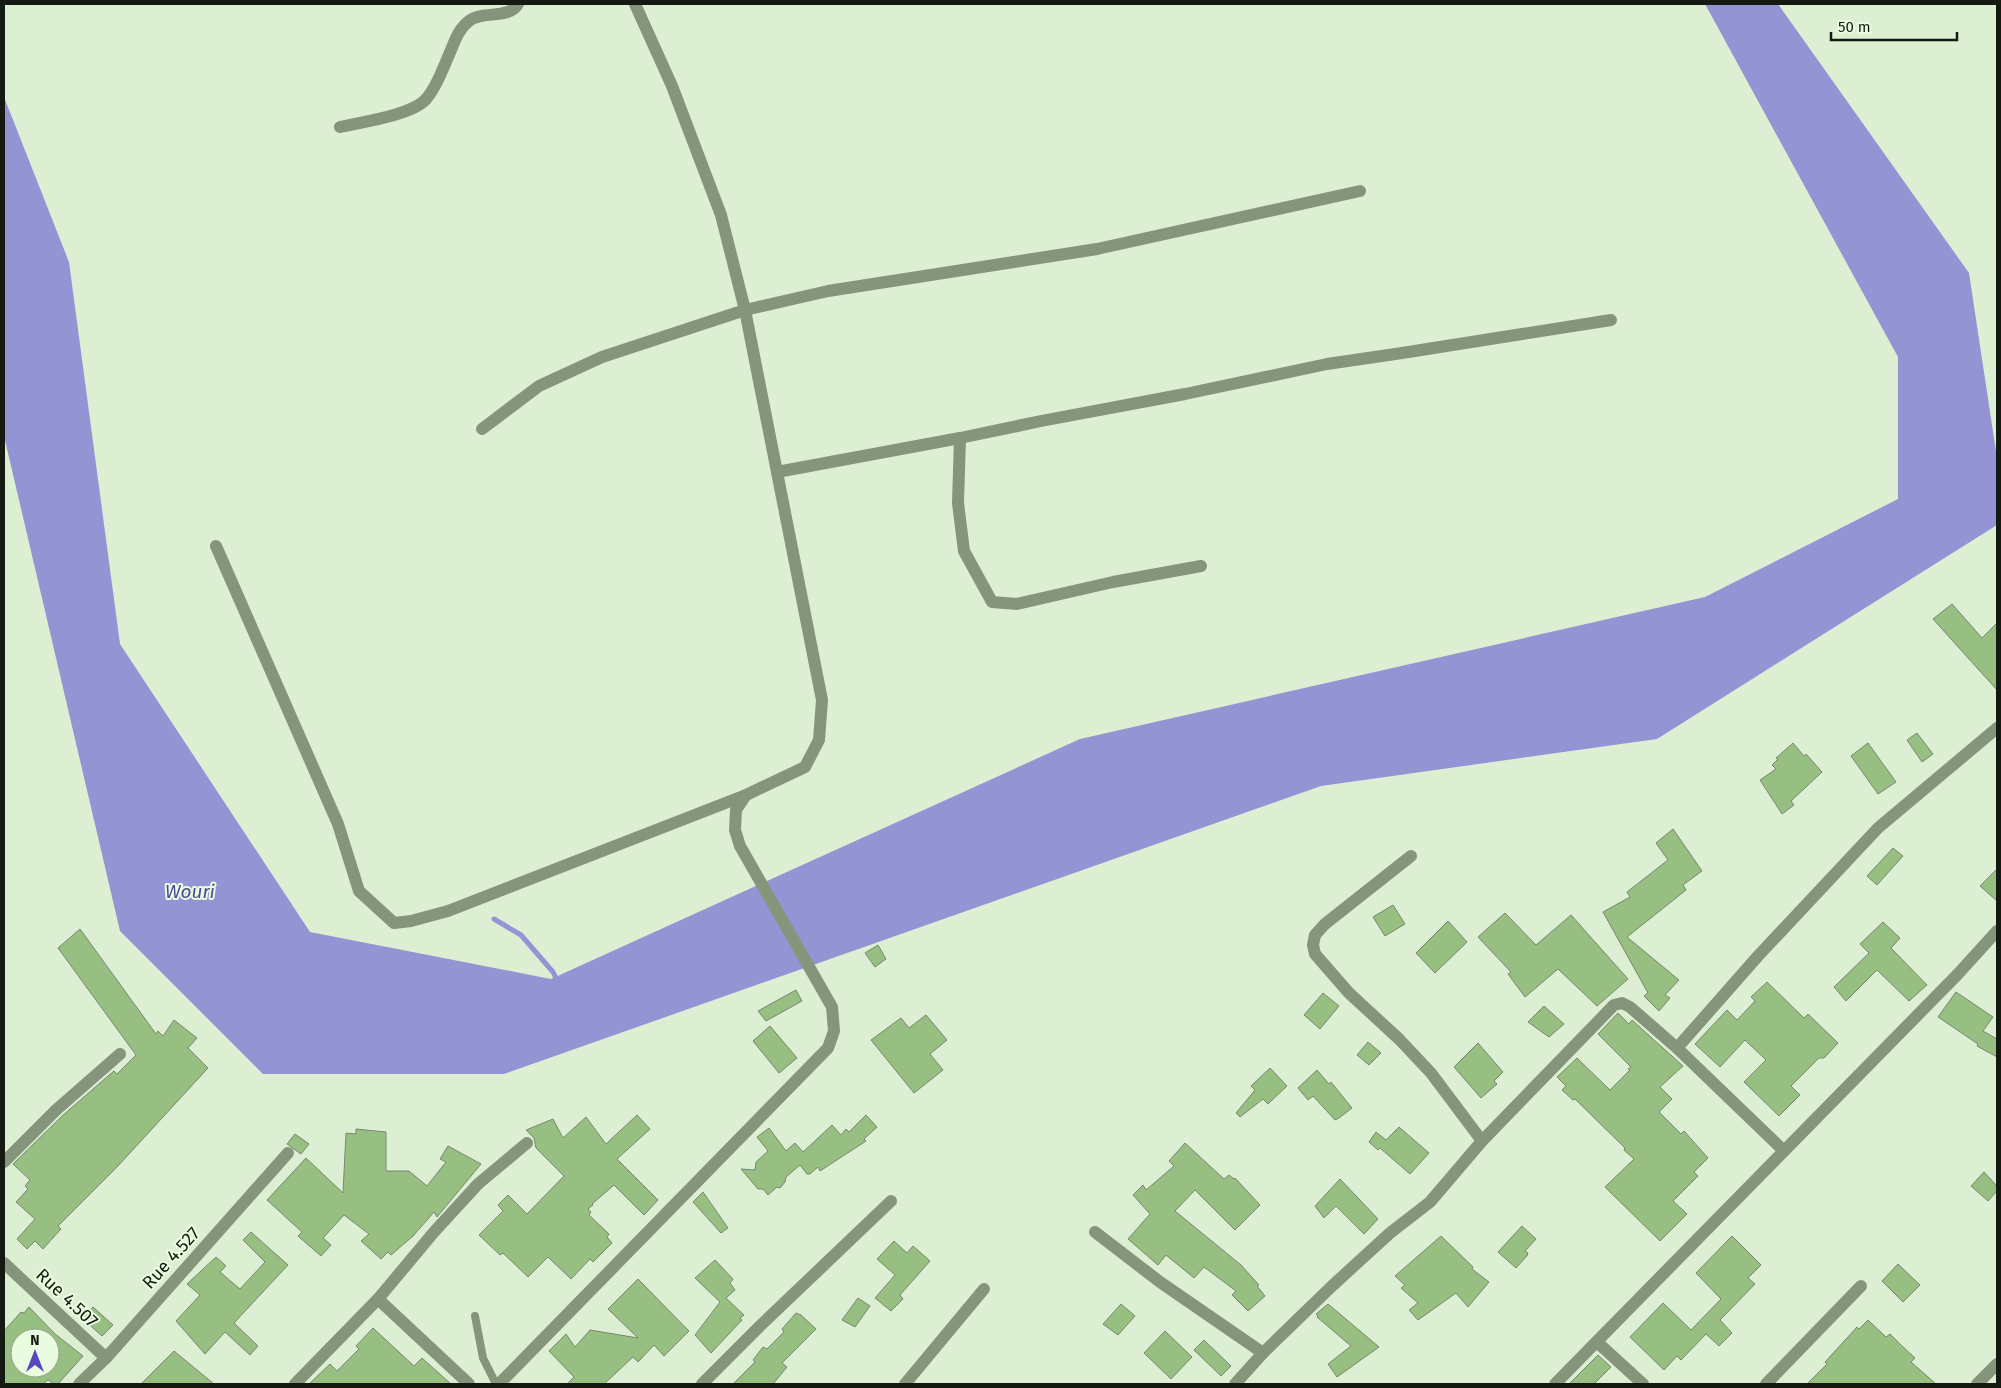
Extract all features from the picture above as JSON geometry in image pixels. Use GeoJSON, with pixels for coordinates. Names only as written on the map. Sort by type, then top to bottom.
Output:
{"type":"FeatureCollection","features":[{"type":"Feature","properties":{"kind":"street"},"geometry":{"type":"LineString","coordinates":[[340,127],[412,110],[426,100],[435,88],[460,28],[471,19],[508,12],[515,9],[518,4]]}},
{"type":"Feature","properties":{"kind":"street"},"geometry":{"type":"LineString","coordinates":[[216,546],[338,824],[359,891],[394,923],[411,921],[448,911],[746,794],[805,767],[819,740],[822,700],[745,310],[721,215],[672,86],[635,4]]}},
{"type":"Feature","properties":{"kind":"street"},"geometry":{"type":"LineString","coordinates":[[482,429],[538,386],[602,357],[745,310],[828,291],[1097,249],[1360,191]]}},
{"type":"Feature","properties":{"kind":"street"},"geometry":{"type":"LineString","coordinates":[[777,472],[1185,394],[1327,364],[1610,320]]}},
{"type":"Feature","properties":{"kind":"street"},"geometry":{"type":"LineString","coordinates":[[960,438],[958,503],[964,551],[992,602],[1017,604],[1113,582],[1201,566]]}},
{"type":"Feature","properties":{"kind":"street"},"geometry":{"type":"LineString","coordinates":[[1678,1048],[1758,956],[1878,828],[1997,728]]}},
{"type":"Feature","properties":{"kind":"street"},"geometry":{"type":"LineString","coordinates":[[497,1384],[828,1048],[834,1031],[832,1007],[740,846],[734,830],[736,810],[746,794]]}},
{"type":"Feature","properties":{"kind":"street"},"geometry":{"type":"LineString","coordinates":[[1411,856],[1325,924],[1314,935],[1313,945],[1315,954],[1349,993],[1399,1039],[1431,1074],[1482,1141]]}},
{"type":"Feature","properties":{"kind":"street"},"geometry":{"type":"LineString","coordinates":[[1555,1384],[1957,975],[1997,931]]}},
{"type":"Feature","properties":{"kind":"street"},"geometry":{"type":"LineString","coordinates":[[1235,1384],[1263,1353],[1332,1286],[1390,1233],[1430,1202],[1482,1141],[1614,1005],[1622,1004],[1630,1007],[1678,1048],[1784,1151]]}},
{"type":"Feature","properties":{"kind":"street"},"geometry":{"type":"LineString","coordinates":[[4,1162],[56,1110],[120,1054]]}},
{"type":"Feature","properties":{"kind":"street"},"geometry":{"type":"LineString","coordinates":[[295,1384],[378,1298],[478,1184],[527,1143]]}},
{"type":"Feature","properties":{"kind":"street","name":"Rue 4.527"},"geometry":{"type":"LineString","coordinates":[[79,1384],[106,1358],[288,1153]]}},
{"type":"Feature","properties":{"kind":"street"},"geometry":{"type":"LineString","coordinates":[[702,1384],[891,1201]]}},
{"type":"Feature","properties":{"kind":"street"},"geometry":{"type":"LineString","coordinates":[[1095,1232],[1160,1282],[1263,1353]]}},
{"type":"Feature","properties":{"kind":"street","name":"Rue 4.507"},"geometry":{"type":"LineString","coordinates":[[4,1263],[106,1358]]}},
{"type":"Feature","properties":{"kind":"street"},"geometry":{"type":"LineString","coordinates":[[1766,1384],[1861,1286]]}},
{"type":"Feature","properties":{"kind":"street"},"geometry":{"type":"LineString","coordinates":[[905,1384],[984,1289]]}},
{"type":"Feature","properties":{"kind":"street"},"geometry":{"type":"LineString","coordinates":[[378,1298],[469,1384]]}},
{"type":"Feature","properties":{"kind":"street"},"geometry":{"type":"LineString","coordinates":[[1597,1342],[1643,1384]]}},
{"type":"Feature","properties":{"kind":"street"},"geometry":{"type":"LineString","coordinates":[[1977,1384],[1997,1364]]}},
{"type":"Feature","properties":{"kind":"lane"},"geometry":{"type":"LineString","coordinates":[[475,1316],[483,1358],[497,1384]]}},
{"type":"Feature","properties":{"kind":"water","name":"Wouri"},"geometry":{"type":"Polygon","coordinates":[[[1705,4],[1778,4],[1969,273],[1997,458],[1997,525],[1657,739],[1321,786],[504,1074],[263,1074],[120,931],[4,436],[4,97],[69,262],[120,644],[310,932],[551,979],[1080,739],[1705,597],[1898,499],[1898,357],[1705,4]]]}},
{"type":"Feature","properties":{"kind":"building"},"geometry":{"type":"Polygon","coordinates":[[[1952,604],[1982,638],[1997,623],[1997,690],[1933,619],[1952,604]]]}},
{"type":"Feature","properties":{"kind":"building"},"geometry":{"type":"Polygon","coordinates":[[[1917,733],[1933,754],[1922,762],[1907,740],[1917,733]]]}},
{"type":"Feature","properties":{"kind":"building"},"geometry":{"type":"Polygon","coordinates":[[[1793,743],[1822,772],[1791,801],[1794,805],[1782,814],[1760,780],[1776,769],[1772,765],[1778,759],[1776,758],[1793,743]]]}},
{"type":"Feature","properties":{"kind":"building"},"geometry":{"type":"Polygon","coordinates":[[[1868,743],[1896,782],[1878,794],[1851,756],[1868,743]]]}},
{"type":"Feature","properties":{"kind":"building"},"geometry":{"type":"Polygon","coordinates":[[[1673,829],[1702,871],[1683,885],[1686,890],[1627,937],[1679,980],[1665,995],[1670,998],[1659,1011],[1644,996],[1648,993],[1603,912],[1630,897],[1627,892],[1668,860],[1656,843],[1673,829]]]}},
{"type":"Feature","properties":{"kind":"building"},"geometry":{"type":"Polygon","coordinates":[[[1893,848],[1903,856],[1877,885],[1867,876],[1893,848]]]}},
{"type":"Feature","properties":{"kind":"building"},"geometry":{"type":"Polygon","coordinates":[[[1997,869],[1997,901],[1980,886],[1997,869]]]}},
{"type":"Feature","properties":{"kind":"building"},"geometry":{"type":"Polygon","coordinates":[[[1393,905],[1405,924],[1385,936],[1373,917],[1393,905]]]}},
{"type":"Feature","properties":{"kind":"building"},"geometry":{"type":"Polygon","coordinates":[[[1505,913],[1536,945],[1571,915],[1628,979],[1597,1006],[1558,969],[1525,997],[1508,974],[1511,972],[1478,937],[1505,913]]]}},
{"type":"Feature","properties":{"kind":"building"},"geometry":{"type":"Polygon","coordinates":[[[1448,921],[1467,942],[1435,973],[1416,953],[1448,921]]]}},
{"type":"Feature","properties":{"kind":"building"},"geometry":{"type":"Polygon","coordinates":[[[1883,922],[1900,938],[1891,948],[1927,985],[1909,1001],[1877,970],[1846,1001],[1834,987],[1869,953],[1860,944],[1883,922]]]}},
{"type":"Feature","properties":{"kind":"building"},"geometry":{"type":"Polygon","coordinates":[[[80,929],[156,1034],[158,1031],[163,1036],[174,1020],[197,1038],[188,1048],[208,1068],[117,1167],[58,1226],[61,1229],[43,1249],[35,1241],[27,1249],[17,1239],[35,1219],[16,1202],[28,1189],[25,1186],[30,1180],[13,1164],[62,1116],[114,1071],[117,1074],[136,1055],[58,948],[80,929]]]}},
{"type":"Feature","properties":{"kind":"building"},"geometry":{"type":"Polygon","coordinates":[[[878,945],[886,959],[875,967],[865,953],[878,945]]]}},
{"type":"Feature","properties":{"kind":"building"},"geometry":{"type":"Polygon","coordinates":[[[1767,982],[1804,1018],[1808,1014],[1838,1043],[1824,1058],[1819,1058],[1791,1086],[1800,1095],[1779,1116],[1744,1082],[1766,1060],[1745,1040],[1720,1067],[1695,1044],[1727,1010],[1737,1020],[1755,1001],[1751,997],[1767,982]]]}},
{"type":"Feature","properties":{"kind":"building"},"geometry":{"type":"Polygon","coordinates":[[[796,990],[802,1001],[766,1021],[758,1011],[796,990]]]}},
{"type":"Feature","properties":{"kind":"building"},"geometry":{"type":"Polygon","coordinates":[[[1956,992],[1993,1017],[1983,1031],[1997,1039],[1997,1057],[1977,1046],[1978,1044],[1938,1017],[1956,992]]]}},
{"type":"Feature","properties":{"kind":"building"},"geometry":{"type":"Polygon","coordinates":[[[1323,993],[1339,1006],[1320,1029],[1304,1015],[1323,993]]]}},
{"type":"Feature","properties":{"kind":"building"},"geometry":{"type":"Polygon","coordinates":[[[1544,1006],[1564,1024],[1549,1037],[1528,1022],[1544,1006]]]}},
{"type":"Feature","properties":{"kind":"building"},"geometry":{"type":"Polygon","coordinates":[[[1618,1013],[1629,1024],[1632,1020],[1683,1066],[1660,1087],[1672,1099],[1659,1112],[1681,1134],[1684,1131],[1708,1158],[1694,1172],[1698,1176],[1673,1201],[1687,1214],[1660,1241],[1605,1187],[1634,1159],[1575,1099],[1573,1100],[1562,1090],[1566,1086],[1557,1077],[1577,1058],[1610,1090],[1630,1070],[1628,1069],[1631,1067],[1598,1034],[1618,1013]]]}},
{"type":"Feature","properties":{"kind":"building"},"geometry":{"type":"Polygon","coordinates":[[[926,1015],[947,1040],[930,1054],[943,1070],[914,1093],[871,1040],[901,1018],[909,1028],[926,1015]]]}},
{"type":"Feature","properties":{"kind":"building"},"geometry":{"type":"Polygon","coordinates":[[[770,1026],[797,1058],[779,1073],[753,1041],[770,1026]]]}},
{"type":"Feature","properties":{"kind":"building"},"geometry":{"type":"Polygon","coordinates":[[[1368,1042],[1381,1053],[1369,1065],[1357,1055],[1368,1042]]]}},
{"type":"Feature","properties":{"kind":"building"},"geometry":{"type":"Polygon","coordinates":[[[1478,1043],[1503,1072],[1494,1081],[1497,1084],[1481,1098],[1454,1067],[1478,1043]]]}},
{"type":"Feature","properties":{"kind":"building"},"geometry":{"type":"Polygon","coordinates":[[[1270,1068],[1287,1086],[1268,1104],[1263,1099],[1240,1117],[1236,1113],[1255,1090],[1251,1086],[1270,1068]]]}},
{"type":"Feature","properties":{"kind":"building"},"geometry":{"type":"Polygon","coordinates":[[[1317,1070],[1329,1084],[1331,1082],[1352,1108],[1335,1120],[1313,1096],[1308,1100],[1298,1088],[1317,1070]]]}},
{"type":"Feature","properties":{"kind":"building"},"geometry":{"type":"Polygon","coordinates":[[[637,1115],[650,1129],[617,1159],[658,1200],[644,1215],[614,1185],[592,1204],[588,1209],[591,1212],[589,1215],[609,1234],[607,1237],[612,1243],[593,1262],[590,1259],[571,1279],[548,1257],[528,1277],[503,1253],[500,1255],[479,1235],[503,1211],[498,1205],[508,1195],[527,1214],[564,1176],[536,1148],[534,1138],[526,1130],[553,1119],[563,1138],[586,1117],[606,1144],[637,1115]]]}},
{"type":"Feature","properties":{"kind":"building"},"geometry":{"type":"Polygon","coordinates":[[[866,1115],[877,1127],[864,1139],[866,1141],[820,1171],[818,1167],[810,1174],[807,1174],[800,1165],[786,1177],[785,1182],[780,1188],[777,1187],[768,1195],[763,1189],[758,1189],[741,1169],[755,1170],[756,1162],[768,1151],[757,1137],[769,1128],[786,1151],[795,1143],[803,1152],[832,1125],[841,1135],[846,1129],[849,1132],[866,1115]]]}},
{"type":"Feature","properties":{"kind":"building"},"geometry":{"type":"Polygon","coordinates":[[[1399,1127],[1429,1153],[1410,1174],[1380,1148],[1378,1150],[1369,1142],[1376,1132],[1386,1140],[1399,1127]]]}},
{"type":"Feature","properties":{"kind":"building"},"geometry":{"type":"Polygon","coordinates":[[[356,1129],[386,1132],[386,1171],[409,1171],[427,1186],[446,1162],[440,1159],[448,1146],[481,1164],[437,1217],[434,1212],[413,1236],[391,1255],[388,1252],[381,1259],[361,1241],[369,1234],[344,1215],[323,1238],[331,1245],[321,1256],[298,1236],[302,1232],[267,1200],[306,1158],[343,1193],[346,1133],[356,1134],[356,1129]]]}},
{"type":"Feature","properties":{"kind":"building"},"geometry":{"type":"Polygon","coordinates":[[[295,1134],[309,1144],[301,1154],[287,1144],[295,1134]]]}},
{"type":"Feature","properties":{"kind":"building"},"geometry":{"type":"Polygon","coordinates":[[[1185,1143],[1224,1179],[1229,1175],[1235,1178],[1260,1205],[1235,1230],[1195,1190],[1175,1211],[1241,1265],[1259,1285],[1257,1286],[1265,1296],[1248,1311],[1232,1295],[1236,1291],[1204,1267],[1194,1278],[1166,1255],[1158,1265],[1128,1239],[1150,1214],[1133,1195],[1143,1185],[1146,1190],[1174,1166],[1169,1161],[1185,1143]]]}},
{"type":"Feature","properties":{"kind":"building"},"geometry":{"type":"Polygon","coordinates":[[[1984,1172],[1997,1186],[1997,1191],[1988,1201],[1971,1186],[1984,1172]]]}},
{"type":"Feature","properties":{"kind":"building"},"geometry":{"type":"Polygon","coordinates":[[[1340,1179],[1378,1219],[1364,1234],[1336,1206],[1324,1218],[1315,1206],[1340,1179]]]}},
{"type":"Feature","properties":{"kind":"building"},"geometry":{"type":"Polygon","coordinates":[[[703,1192],[728,1228],[721,1233],[693,1202],[703,1192]]]}},
{"type":"Feature","properties":{"kind":"building"},"geometry":{"type":"Polygon","coordinates":[[[1522,1226],[1536,1239],[1525,1251],[1528,1253],[1527,1256],[1516,1268],[1498,1252],[1522,1226]]]}},
{"type":"Feature","properties":{"kind":"building"},"geometry":{"type":"Polygon","coordinates":[[[251,1232],[288,1265],[234,1323],[258,1346],[250,1355],[225,1332],[205,1354],[176,1321],[200,1295],[187,1284],[216,1257],[226,1266],[220,1272],[240,1289],[265,1262],[243,1240],[251,1232]]]}},
{"type":"Feature","properties":{"kind":"building"},"geometry":{"type":"Polygon","coordinates":[[[1441,1236],[1473,1267],[1472,1269],[1489,1282],[1468,1307],[1456,1293],[1418,1320],[1409,1310],[1418,1303],[1401,1288],[1405,1285],[1395,1276],[1441,1236]]]}},
{"type":"Feature","properties":{"kind":"building"},"geometry":{"type":"Polygon","coordinates":[[[1732,1236],[1761,1265],[1748,1278],[1755,1284],[1720,1320],[1732,1333],[1719,1346],[1706,1334],[1681,1360],[1677,1356],[1664,1370],[1630,1337],[1663,1303],[1691,1330],[1721,1299],[1696,1273],[1732,1236]]]}},
{"type":"Feature","properties":{"kind":"building"},"geometry":{"type":"Polygon","coordinates":[[[894,1241],[907,1253],[913,1246],[930,1261],[900,1295],[903,1299],[891,1311],[875,1298],[895,1275],[877,1259],[894,1241]]]}},
{"type":"Feature","properties":{"kind":"building"},"geometry":{"type":"Polygon","coordinates":[[[715,1260],[733,1279],[730,1283],[735,1290],[726,1298],[744,1315],[740,1318],[742,1320],[711,1353],[695,1335],[720,1302],[695,1278],[715,1260]]]}},
{"type":"Feature","properties":{"kind":"building"},"geometry":{"type":"Polygon","coordinates":[[[1898,1264],[1920,1285],[1903,1302],[1882,1281],[1898,1264]]]}},
{"type":"Feature","properties":{"kind":"building"},"geometry":{"type":"Polygon","coordinates":[[[638,1279],[689,1331],[664,1356],[654,1345],[638,1362],[633,1357],[604,1384],[567,1384],[574,1377],[549,1351],[566,1334],[575,1347],[590,1330],[638,1338],[608,1309],[638,1279]]]}},
{"type":"Feature","properties":{"kind":"building"},"geometry":{"type":"Polygon","coordinates":[[[858,1298],[870,1306],[855,1327],[842,1320],[858,1298]]]}},
{"type":"Feature","properties":{"kind":"building"},"geometry":{"type":"Polygon","coordinates":[[[1121,1304],[1135,1316],[1118,1335],[1103,1324],[1121,1304]]]}},
{"type":"Feature","properties":{"kind":"building"},"geometry":{"type":"Polygon","coordinates":[[[1328,1304],[1379,1347],[1337,1377],[1328,1364],[1351,1346],[1317,1317],[1316,1314],[1328,1304]]]}},
{"type":"Feature","properties":{"kind":"building"},"geometry":{"type":"Polygon","coordinates":[[[29,1307],[49,1328],[10,1328],[10,1378],[60,1378],[60,1338],[83,1356],[58,1384],[48,1380],[43,1384],[4,1384],[4,1331],[21,1312],[24,1313],[29,1307]]]}},
{"type":"Feature","properties":{"kind":"building"},"geometry":{"type":"Polygon","coordinates":[[[93,1307],[113,1325],[102,1336],[83,1319],[93,1307]]]}},
{"type":"Feature","properties":{"kind":"building"},"geometry":{"type":"Polygon","coordinates":[[[796,1313],[801,1315],[816,1329],[782,1363],[787,1367],[773,1384],[733,1384],[755,1362],[753,1360],[763,1347],[767,1349],[784,1332],[782,1329],[796,1313]]]}},
{"type":"Feature","properties":{"kind":"building"},"geometry":{"type":"Polygon","coordinates":[[[1868,1320],[1886,1337],[1890,1334],[1915,1358],[1911,1362],[1936,1384],[1807,1384],[1827,1364],[1825,1362],[1857,1327],[1859,1329],[1868,1320]]]}},
{"type":"Feature","properties":{"kind":"building"},"geometry":{"type":"Polygon","coordinates":[[[373,1328],[414,1366],[422,1358],[451,1384],[309,1384],[330,1364],[337,1371],[359,1349],[356,1346],[373,1328]]]}},
{"type":"Feature","properties":{"kind":"building"},"geometry":{"type":"Polygon","coordinates":[[[1165,1331],[1192,1357],[1171,1379],[1144,1353],[1165,1331]]]}},
{"type":"Feature","properties":{"kind":"building"},"geometry":{"type":"Polygon","coordinates":[[[1204,1340],[1231,1366],[1221,1376],[1194,1350],[1204,1340]]]}},
{"type":"Feature","properties":{"kind":"building"},"geometry":{"type":"Polygon","coordinates":[[[174,1351],[214,1384],[141,1384],[174,1351]]]}},
{"type":"Feature","properties":{"kind":"building"},"geometry":{"type":"Polygon","coordinates":[[[1598,1355],[1611,1367],[1594,1384],[1569,1384],[1598,1355]]]}},
{"type":"Feature","properties":{"kind":"waterway"},"geometry":{"type":"LineString","coordinates":[[494,919],[521,935],[553,972],[558,982]]}}]}
